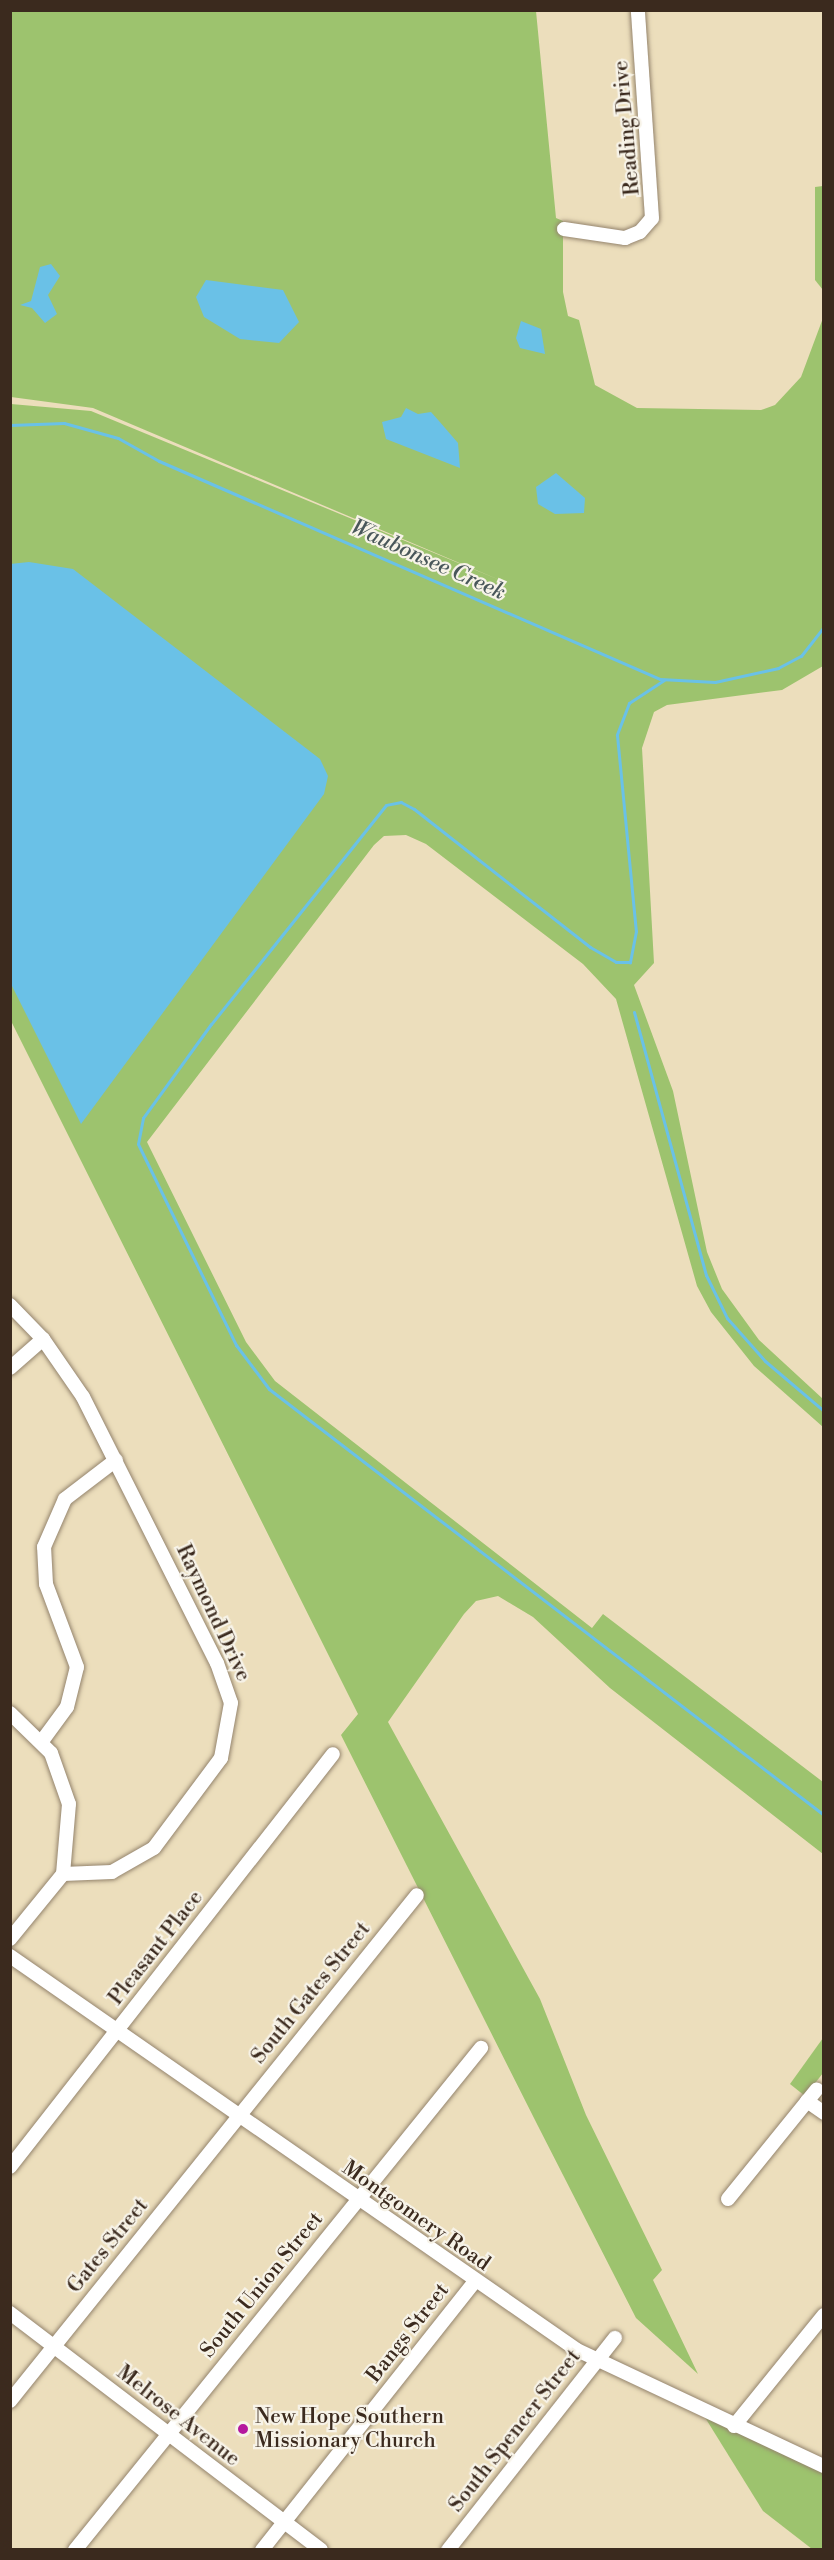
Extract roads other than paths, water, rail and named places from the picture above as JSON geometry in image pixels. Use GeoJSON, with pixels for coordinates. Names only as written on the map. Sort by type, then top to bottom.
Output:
{"type":"FeatureCollection","features":[{"type":"Feature","properties":{"kind":"street","name":"Reading Drive"},"geometry":{"type":"LineString","coordinates":[[564,229],[624,238],[640,232],[652,218],[638,10]]}},
{"type":"Feature","properties":{"kind":"street","name":"Raymond Drive"},"geometry":{"type":"LineString","coordinates":[[10,1305],[43,1339],[83,1397],[217,1663],[231,1720],[221,1758],[154,1848],[112,1872],[63,1874]]}},
{"type":"Feature","properties":{"kind":"street"},"geometry":{"type":"LineString","coordinates":[[10,1368],[43,1339]]}},
{"type":"Feature","properties":{"kind":"street"},"geometry":{"type":"LineString","coordinates":[[42,1741],[67,1707],[77,1667],[46,1584],[44,1547],[65,1499],[116,1460]]}},
{"type":"Feature","properties":{"kind":"street"},"geometry":{"type":"LineString","coordinates":[[10,1713],[42,1741],[60,1770],[69,1804],[63,1874],[10,1939]]}},
{"type":"Feature","properties":{"kind":"street","name":"Pleasant Place"},"geometry":{"type":"LineString","coordinates":[[10,2167],[333,1754]]}},
{"type":"Feature","properties":{"kind":"street","name":"South Gates Street"},"geometry":{"type":"LineString","coordinates":[[238,2117],[417,1895]]}},
{"type":"Feature","properties":{"kind":"street","name":"Montgomery Road"},"geometry":{"type":"LineString","coordinates":[[10,1956],[474,2283],[597,2361],[824,2466]]}},
{"type":"Feature","properties":{"kind":"street","name":"South Union Street"},"geometry":{"type":"LineString","coordinates":[[75,2550],[481,2048]]}},
{"type":"Feature","properties":{"kind":"street"},"geometry":{"type":"LineString","coordinates":[[728,2199],[817,2089]]}},
{"type":"Feature","properties":{"kind":"street"},"geometry":{"type":"LineString","coordinates":[[807,2101],[824,2113]]}},
{"type":"Feature","properties":{"kind":"street","name":"Gates Street"},"geometry":{"type":"LineString","coordinates":[[10,2401],[238,2117]]}},
{"type":"Feature","properties":{"kind":"street","name":"Bangs Street"},"geometry":{"type":"LineString","coordinates":[[262,2550],[474,2283]]}},
{"type":"Feature","properties":{"kind":"street","name":"Melrose Avenue"},"geometry":{"type":"LineString","coordinates":[[10,2313],[321,2550]]}},
{"type":"Feature","properties":{"kind":"street"},"geometry":{"type":"LineString","coordinates":[[734,2426],[824,2314]]}},
{"type":"Feature","properties":{"kind":"street","name":"South Spencer Street"},"geometry":{"type":"LineString","coordinates":[[448,2550],[615,2338]]}},
{"type":"Feature","properties":{"kind":"water"},"geometry":{"type":"Polygon","coordinates":[[[51,264],[60,276],[48,295],[57,314],[45,323],[32,308],[20,305],[31,301],[40,267],[51,264]]]}},
{"type":"Feature","properties":{"kind":"water"},"geometry":{"type":"Polygon","coordinates":[[[206,280],[283,290],[299,322],[279,343],[240,339],[204,317],[196,297],[206,280]]]}},
{"type":"Feature","properties":{"kind":"water"},"geometry":{"type":"Polygon","coordinates":[[[521,321],[541,329],[545,354],[520,348],[516,338],[521,321]]]}},
{"type":"Feature","properties":{"kind":"water"},"geometry":{"type":"Polygon","coordinates":[[[406,408],[418,414],[431,412],[458,443],[460,468],[386,439],[382,422],[401,417],[406,408]]]}},
{"type":"Feature","properties":{"kind":"water"},"geometry":{"type":"Polygon","coordinates":[[[556,473],[585,498],[584,513],[555,514],[538,504],[536,487],[556,473]]]}},
{"type":"Feature","properties":{"kind":"water"},"geometry":{"type":"Polygon","coordinates":[[[29,562],[73,569],[320,759],[328,776],[324,794],[81,1124],[11,984],[10,564],[29,562]]]}},
{"type":"Feature","properties":{"kind":"waterway","name":"Waubonsee Creek"},"geometry":{"type":"LineString","coordinates":[[10,425],[64,423],[118,438],[159,461],[660,679],[715,682],[778,668],[801,656],[824,627]]}},
{"type":"Feature","properties":{"kind":"waterway"},"geometry":{"type":"LineString","coordinates":[[664,680],[629,703],[617,735],[636,931],[630,962],[616,962],[590,947],[414,809],[401,802],[386,805],[211,1024],[143,1118],[138,1144],[236,1345],[269,1389],[824,1815]]}},
{"type":"Feature","properties":{"kind":"waterway"},"geometry":{"type":"LineString","coordinates":[[634,1012],[706,1275],[727,1318],[765,1361],[824,1411]]}},
{"type":"Feature","properties":{"kind":"place","name":"New Hope Southern Missionary Church"},"geometry":{"type":"Point","coordinates":[243,2429]}}]}
